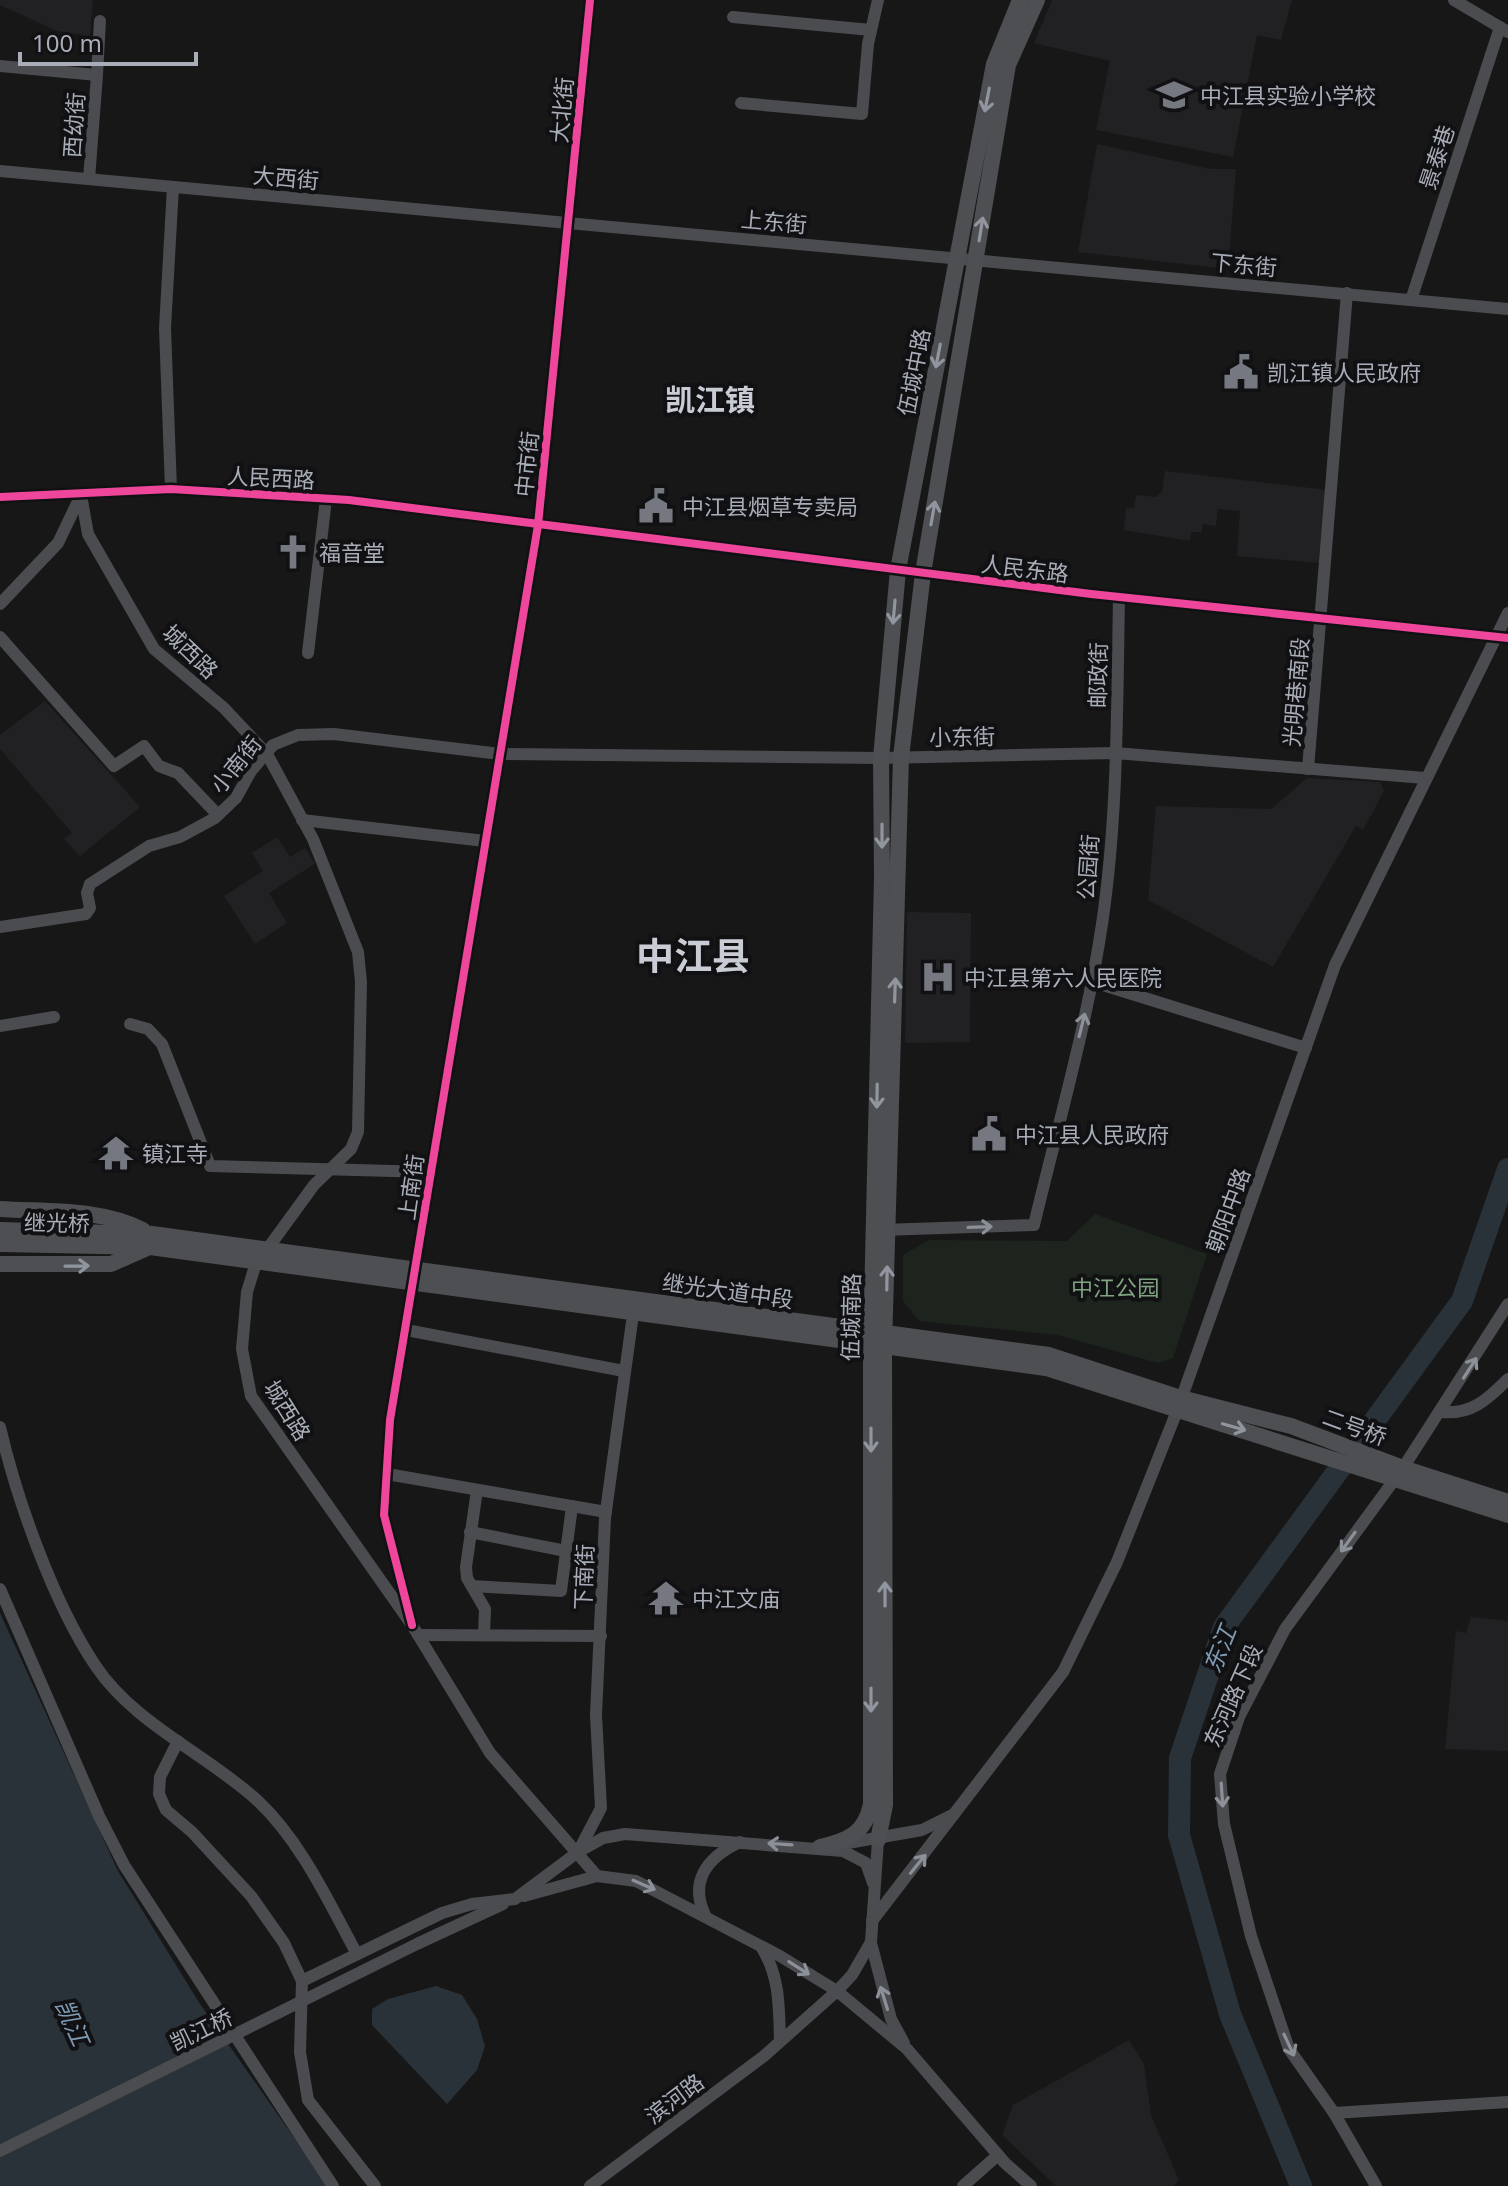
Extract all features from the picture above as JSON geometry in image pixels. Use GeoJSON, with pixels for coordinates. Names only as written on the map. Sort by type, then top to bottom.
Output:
{"type":"FeatureCollection","features":[{"type":"Feature","properties":{"kind":"main road","name":"伍城中路"},"geometry":{"type":"LineString","coordinates":[[881,758],[898,570],[994,64],[1020,0]]}},
{"type":"Feature","properties":{"kind":"main road","name":"伍城中路"},"geometry":{"type":"LineString","coordinates":[[901,757],[923,573],[1008,65],[1037,0]]}},
{"type":"Feature","properties":{"kind":"main road","name":"伍城南路"},"geometry":{"type":"LineString","coordinates":[[820,1847],[851,1838],[863,1828],[871,1804],[881,1230],[901,757]]}},
{"type":"Feature","properties":{"kind":"main road","name":"伍城南路"},"geometry":{"type":"LineString","coordinates":[[881,758],[881,1230]]}},
{"type":"Feature","properties":{"kind":"main road"},"geometry":{"type":"LineString","coordinates":[[0,1209],[95,1214],[123,1220],[151,1241]]}},
{"type":"Feature","properties":{"kind":"main road","name":"继光桥"},"geometry":{"type":"LineString","coordinates":[[0,1230],[114,1238]]}},
{"type":"Feature","properties":{"kind":"main road"},"geometry":{"type":"LineString","coordinates":[[114,1238],[151,1241]]}},
{"type":"Feature","properties":{"kind":"main road","name":"继光桥"},"geometry":{"type":"LineString","coordinates":[[0,1244],[114,1238]]}},
{"type":"Feature","properties":{"kind":"main road","name":"继光大道中段"},"geometry":{"type":"LineString","coordinates":[[151,1241],[878,1339],[1046,1368],[1288,1434]]}},
{"type":"Feature","properties":{"kind":"main road"},"geometry":{"type":"LineString","coordinates":[[0,1264],[111,1264],[151,1241]]}},
{"type":"Feature","properties":{"kind":"main road","name":"伍城南路"},"geometry":{"type":"LineString","coordinates":[[878,1339],[885,1805],[878,1840]]}},
{"type":"Feature","properties":{"kind":"main road","name":"二号桥"},"geometry":{"type":"LineString","coordinates":[[1288,1434],[1399,1474]]}},
{"type":"Feature","properties":{"kind":"main road"},"geometry":{"type":"LineString","coordinates":[[1399,1474],[1508,1502]]}},
{"type":"Feature","properties":{"kind":"main road"},"geometry":{"type":"LineString","coordinates":[[1399,1474],[1508,1515]]}},
{"type":"Feature","properties":{"kind":"street","name":"大北街"},"geometry":{"type":"LineString","coordinates":[[569,223],[590,0]]}},
{"type":"Feature","properties":{"kind":"street"},"geometry":{"type":"LineString","coordinates":[[741,103],[862,114],[871,30],[878,0]]}},
{"type":"Feature","properties":{"kind":"street"},"geometry":{"type":"LineString","coordinates":[[1454,0],[1474,5],[1504,29]]}},
{"type":"Feature","properties":{"kind":"street"},"geometry":{"type":"LineString","coordinates":[[733,17],[871,30]]}},
{"type":"Feature","properties":{"kind":"street"},"geometry":{"type":"LineString","coordinates":[[97,75],[100,21]]}},
{"type":"Feature","properties":{"kind":"street","name":"景泰巷"},"geometry":{"type":"LineString","coordinates":[[1411,300],[1504,29]]}},
{"type":"Feature","properties":{"kind":"street","name":"西幼街"},"geometry":{"type":"LineString","coordinates":[[0,66],[97,75],[89,179]]}},
{"type":"Feature","properties":{"kind":"street","name":"大西街"},"geometry":{"type":"LineString","coordinates":[[0,171],[569,223]]}},
{"type":"Feature","properties":{"kind":"street"},"geometry":{"type":"LineString","coordinates":[[171,489],[165,328],[173,187]]}},
{"type":"Feature","properties":{"kind":"street","name":"上东街"},"geometry":{"type":"LineString","coordinates":[[569,223],[976,259]]}},
{"type":"Feature","properties":{"kind":"street","name":"中市街"},"geometry":{"type":"LineString","coordinates":[[500,754],[538,525],[569,223]]}},
{"type":"Feature","properties":{"kind":"street","name":"下东街"},"geometry":{"type":"LineString","coordinates":[[976,259],[1508,309]]}},
{"type":"Feature","properties":{"kind":"street","name":"光明巷南段"},"geometry":{"type":"LineString","coordinates":[[1308,769],[1321,618],[1319,603],[1334,483],[1330,471],[1347,293]]}},
{"type":"Feature","properties":{"kind":"street","name":"人民西路"},"geometry":{"type":"LineString","coordinates":[[0,497],[171,489],[326,499],[538,525]]}},
{"type":"Feature","properties":{"kind":"street"},"geometry":{"type":"LineString","coordinates":[[0,604],[58,543],[81,495]]}},
{"type":"Feature","properties":{"kind":"street","name":"城西路"},"geometry":{"type":"LineString","coordinates":[[81,495],[88,534],[154,649],[224,708],[267,754],[302,820],[349,924],[358,952],[361,982],[358,1132],[351,1149],[314,1185],[264,1255],[247,1292],[242,1349],[251,1396],[415,1630],[490,1753],[597,1876]]}},
{"type":"Feature","properties":{"kind":"street"},"geometry":{"type":"LineString","coordinates":[[308,653],[326,499]]}},
{"type":"Feature","properties":{"kind":"street","name":"人民东路"},"geometry":{"type":"LineString","coordinates":[[538,525],[1119,597],[1501,637]]}},
{"type":"Feature","properties":{"kind":"street","name":"邮政街"},"geometry":{"type":"LineString","coordinates":[[1115,753],[1119,597]]}},
{"type":"Feature","properties":{"kind":"street","name":"朝阳中路"},"geometry":{"type":"LineString","coordinates":[[872,1921],[963,1807],[1063,1672],[1117,1562],[1179,1405],[1335,965],[1425,778],[1501,637],[1508,613]]}},
{"type":"Feature","properties":{"kind":"street"},"geometry":{"type":"LineString","coordinates":[[0,637],[114,766],[144,746],[159,766],[178,773],[218,815]]}},
{"type":"Feature","properties":{"kind":"street","name":"小南街"},"geometry":{"type":"LineString","coordinates":[[0,927],[67,920],[86,914],[90,908],[87,893],[90,884],[149,846],[180,837],[218,815],[236,798],[251,771],[273,745],[298,735],[334,734],[500,754]]}},
{"type":"Feature","properties":{"kind":"street","name":"小东街"},"geometry":{"type":"LineString","coordinates":[[500,754],[881,758],[1115,753],[1425,778]]}},
{"type":"Feature","properties":{"kind":"street","name":"公园街"},"geometry":{"type":"LineString","coordinates":[[881,1230],[1034,1225],[1093,982],[1103,919],[1115,753]]}},
{"type":"Feature","properties":{"kind":"street","name":"上南街"},"geometry":{"type":"LineString","coordinates":[[415,1630],[384,1515],[390,1420],[500,754]]}},
{"type":"Feature","properties":{"kind":"street"},"geometry":{"type":"LineString","coordinates":[[302,820],[485,841]]}},
{"type":"Feature","properties":{"kind":"street"},"geometry":{"type":"LineString","coordinates":[[1093,982],[1306,1048]]}},
{"type":"Feature","properties":{"kind":"street"},"geometry":{"type":"LineString","coordinates":[[0,1026],[54,1017]]}},
{"type":"Feature","properties":{"kind":"street"},"geometry":{"type":"LineString","coordinates":[[130,1024],[148,1029],[162,1044],[210,1166],[430,1172]]}},
{"type":"Feature","properties":{"kind":"street","name":"东河路下段"},"geometry":{"type":"LineString","coordinates":[[1376,2186],[1334,2113],[1289,2049],[1255,1950],[1224,1824],[1220,1774],[1239,1717],[1285,1629],[1399,1474],[1508,1304]]}},
{"type":"Feature","properties":{"kind":"street","name":"下南街"},"geometry":{"type":"LineString","coordinates":[[578,1852],[601,1808],[596,1715],[606,1512],[634,1307]]}},
{"type":"Feature","properties":{"kind":"street"},"geometry":{"type":"LineString","coordinates":[[406,1330],[624,1371]]}},
{"type":"Feature","properties":{"kind":"street"},"geometry":{"type":"LineString","coordinates":[[1441,1412],[1458,1414],[1484,1403],[1508,1379]]}},
{"type":"Feature","properties":{"kind":"street"},"geometry":{"type":"LineString","coordinates":[[0,1427],[10,1470],[56,1590],[95,1665],[131,1705],[256,1800],[288,1832],[357,1954]]}},
{"type":"Feature","properties":{"kind":"street"},"geometry":{"type":"LineString","coordinates":[[387,1474],[606,1512]]}},
{"type":"Feature","properties":{"kind":"street"},"geometry":{"type":"LineString","coordinates":[[477,1490],[466,1567],[485,1609],[484,1635]]}},
{"type":"Feature","properties":{"kind":"street"},"geometry":{"type":"LineString","coordinates":[[472,1586],[561,1591],[572,1506]]}},
{"type":"Feature","properties":{"kind":"street"},"geometry":{"type":"LineString","coordinates":[[470,1532],[566,1551]]}},
{"type":"Feature","properties":{"kind":"street"},"geometry":{"type":"LineString","coordinates":[[0,1589],[99,1816],[124,1865],[333,2186]]}},
{"type":"Feature","properties":{"kind":"street"},"geometry":{"type":"LineString","coordinates":[[415,1630],[484,1635],[601,1636]]}},
{"type":"Feature","properties":{"kind":"street"},"geometry":{"type":"LineString","coordinates":[[178,1741],[160,1777],[159,1794],[166,1810],[192,1832],[251,1896],[284,1943],[302,1981],[300,2052],[308,2100],[375,2186]]}},
{"type":"Feature","properties":{"kind":"street"},"geometry":{"type":"LineString","coordinates":[[820,1847],[878,1840],[934,1825],[963,1807]]}},
{"type":"Feature","properties":{"kind":"street"},"geometry":{"type":"LineString","coordinates":[[515,1899],[578,1852],[603,1838],[625,1834],[820,1847],[857,1856],[866,1863],[873,1883]]}},
{"type":"Feature","properties":{"kind":"street"},"geometry":{"type":"LineString","coordinates":[[878,1840],[871,1942],[891,2019],[907,2049]]}},
{"type":"Feature","properties":{"kind":"street"},"geometry":{"type":"LineString","coordinates":[[706,1917],[699,1897],[701,1876],[715,1856],[740,1841]]}},
{"type":"Feature","properties":{"kind":"street"},"geometry":{"type":"LineString","coordinates":[[302,1981],[442,1913],[472,1904],[515,1899],[597,1876],[627,1878],[646,1884],[837,1991],[907,2049],[998,2155],[1031,2186]]}},
{"type":"Feature","properties":{"kind":"street","name":"凯江桥"},"geometry":{"type":"LineString","coordinates":[[0,2151],[419,1943],[515,1899]]}},
{"type":"Feature","properties":{"kind":"street","name":"滨河路"},"geometry":{"type":"LineString","coordinates":[[590,2186],[780,2041],[852,1975],[871,1942]]}},
{"type":"Feature","properties":{"kind":"street"},"geometry":{"type":"LineString","coordinates":[[761,1946],[773,1966],[777,1983],[780,2041]]}},
{"type":"Feature","properties":{"kind":"street"},"geometry":{"type":"LineString","coordinates":[[1334,2113],[1508,2102]]}},
{"type":"Feature","properties":{"kind":"street"},"geometry":{"type":"LineString","coordinates":[[963,2186],[998,2155]]}},
{"type":"Feature","properties":{"kind":"shaded area"},"geometry":{"type":"Polygon","coordinates":[[[0,0],[93,0],[90,36],[57,31],[0,5],[0,0]]]}},
{"type":"Feature","properties":{"kind":"shaded area","name":"中江县实验小学校"},"geometry":{"type":"Polygon","coordinates":[[[1052,0],[1292,0],[1281,40],[1257,35],[1233,157],[1096,130],[1110,61],[1034,43],[1052,0]]]}},
{"type":"Feature","properties":{"kind":"shaded area"},"geometry":{"type":"Polygon","coordinates":[[[1097,144],[1211,169],[1236,169],[1228,269],[1078,252],[1097,144]]]}},
{"type":"Feature","properties":{"kind":"shaded area"},"geometry":{"type":"Polygon","coordinates":[[[1165,471],[1329,490],[1319,563],[1237,556],[1240,511],[1218,509],[1216,526],[1202,524],[1202,532],[1191,532],[1190,541],[1124,530],[1126,508],[1134,508],[1136,495],[1156,497],[1162,492],[1165,471]]]}},
{"type":"Feature","properties":{"kind":"shaded area"},"geometry":{"type":"Polygon","coordinates":[[[45,701],[140,807],[80,856],[64,839],[72,833],[0,749],[0,735],[45,701]]]}},
{"type":"Feature","properties":{"kind":"shaded area"},"geometry":{"type":"Polygon","coordinates":[[[1307,778],[1380,782],[1384,791],[1363,830],[1356,826],[1273,967],[1148,900],[1156,806],[1271,809],[1307,778]]]}},
{"type":"Feature","properties":{"kind":"shaded area"},"geometry":{"type":"Polygon","coordinates":[[[277,837],[290,857],[305,848],[315,864],[269,893],[287,923],[255,944],[224,896],[263,871],[252,853],[277,837]]]}},
{"type":"Feature","properties":{"kind":"shaded area","name":"中江县第六人民医院"},"geometry":{"type":"Polygon","coordinates":[[[907,912],[971,913],[970,1042],[905,1043],[907,912]]]}},
{"type":"Feature","properties":{"kind":"shaded area"},"geometry":{"type":"Polygon","coordinates":[[[1471,1617],[1508,1621],[1508,1751],[1445,1749],[1456,1631],[1466,1633],[1471,1617]]]}},
{"type":"Feature","properties":{"kind":"shaded area"},"geometry":{"type":"Polygon","coordinates":[[[1129,2040],[1144,2064],[1151,2115],[1179,2180],[1174,2186],[1056,2186],[1002,2135],[1013,2105],[1129,2040]]]}},
{"type":"Feature","properties":{"kind":"green space","name":"中江公园"},"geometry":{"type":"Polygon","coordinates":[[[1095,1214],[1207,1254],[1173,1358],[1158,1363],[1057,1335],[919,1321],[903,1301],[903,1255],[929,1240],[1067,1241],[1095,1214]]]}},
{"type":"Feature","properties":{"kind":"water","name":"凯江"},"geometry":{"type":"Polygon","coordinates":[[[0,1613],[118,1871],[200,2004],[328,2186],[0,2186],[0,1613]]]}},
{"type":"Feature","properties":{"kind":"water"},"geometry":{"type":"Polygon","coordinates":[[[436,1986],[462,1995],[477,2019],[485,2046],[477,2070],[447,2104],[372,2025],[372,2009],[388,1999],[436,1986]]]}},
{"type":"Feature","properties":{"kind":"waterway","name":"东江"},"geometry":{"type":"LineString","coordinates":[[1301,2186],[1230,2014],[1179,1835],[1180,1758],[1224,1627],[1462,1301],[1508,1169]]}},
{"type":"Feature","properties":{"kind":"cycle path"},"geometry":{"type":"LineString","coordinates":[[412,1625],[384,1515],[390,1420],[538,525],[590,0]]}},
{"type":"Feature","properties":{"kind":"cycle path"},"geometry":{"type":"LineString","coordinates":[[0,497],[171,489],[349,500],[1091,594],[1508,638]]}},
{"type":"Feature","properties":{"kind":"place","name":"中江县实验小学校"},"geometry":{"type":"Point","coordinates":[1174,95]}},
{"type":"Feature","properties":{"kind":"place","name":"凯江镇人民政府"},"geometry":{"type":"Point","coordinates":[1241,372]}},
{"type":"Feature","properties":{"kind":"place","name":"中江县烟草专卖局"},"geometry":{"type":"Point","coordinates":[656,506]}},
{"type":"Feature","properties":{"kind":"place","name":"福音堂"},"geometry":{"type":"Point","coordinates":[293,552]}},
{"type":"Feature","properties":{"kind":"place","name":"中江县第六人民医院"},"geometry":{"type":"Point","coordinates":[938,977]}},
{"type":"Feature","properties":{"kind":"place","name":"中江县人民政府"},"geometry":{"type":"Point","coordinates":[989,1134]}},
{"type":"Feature","properties":{"kind":"place","name":"镇江寺"},"geometry":{"type":"Point","coordinates":[116,1153]}},
{"type":"Feature","properties":{"kind":"place","name":"中江文庙"},"geometry":{"type":"Point","coordinates":[666,1598]}},
{"type":"Feature","properties":{"kind":"district","name":"凯江镇"},"geometry":{"type":"Point","coordinates":[710,399]}},
{"type":"Feature","properties":{"kind":"district","name":"中江县"},"geometry":{"type":"Point","coordinates":[693,955]}}]}
